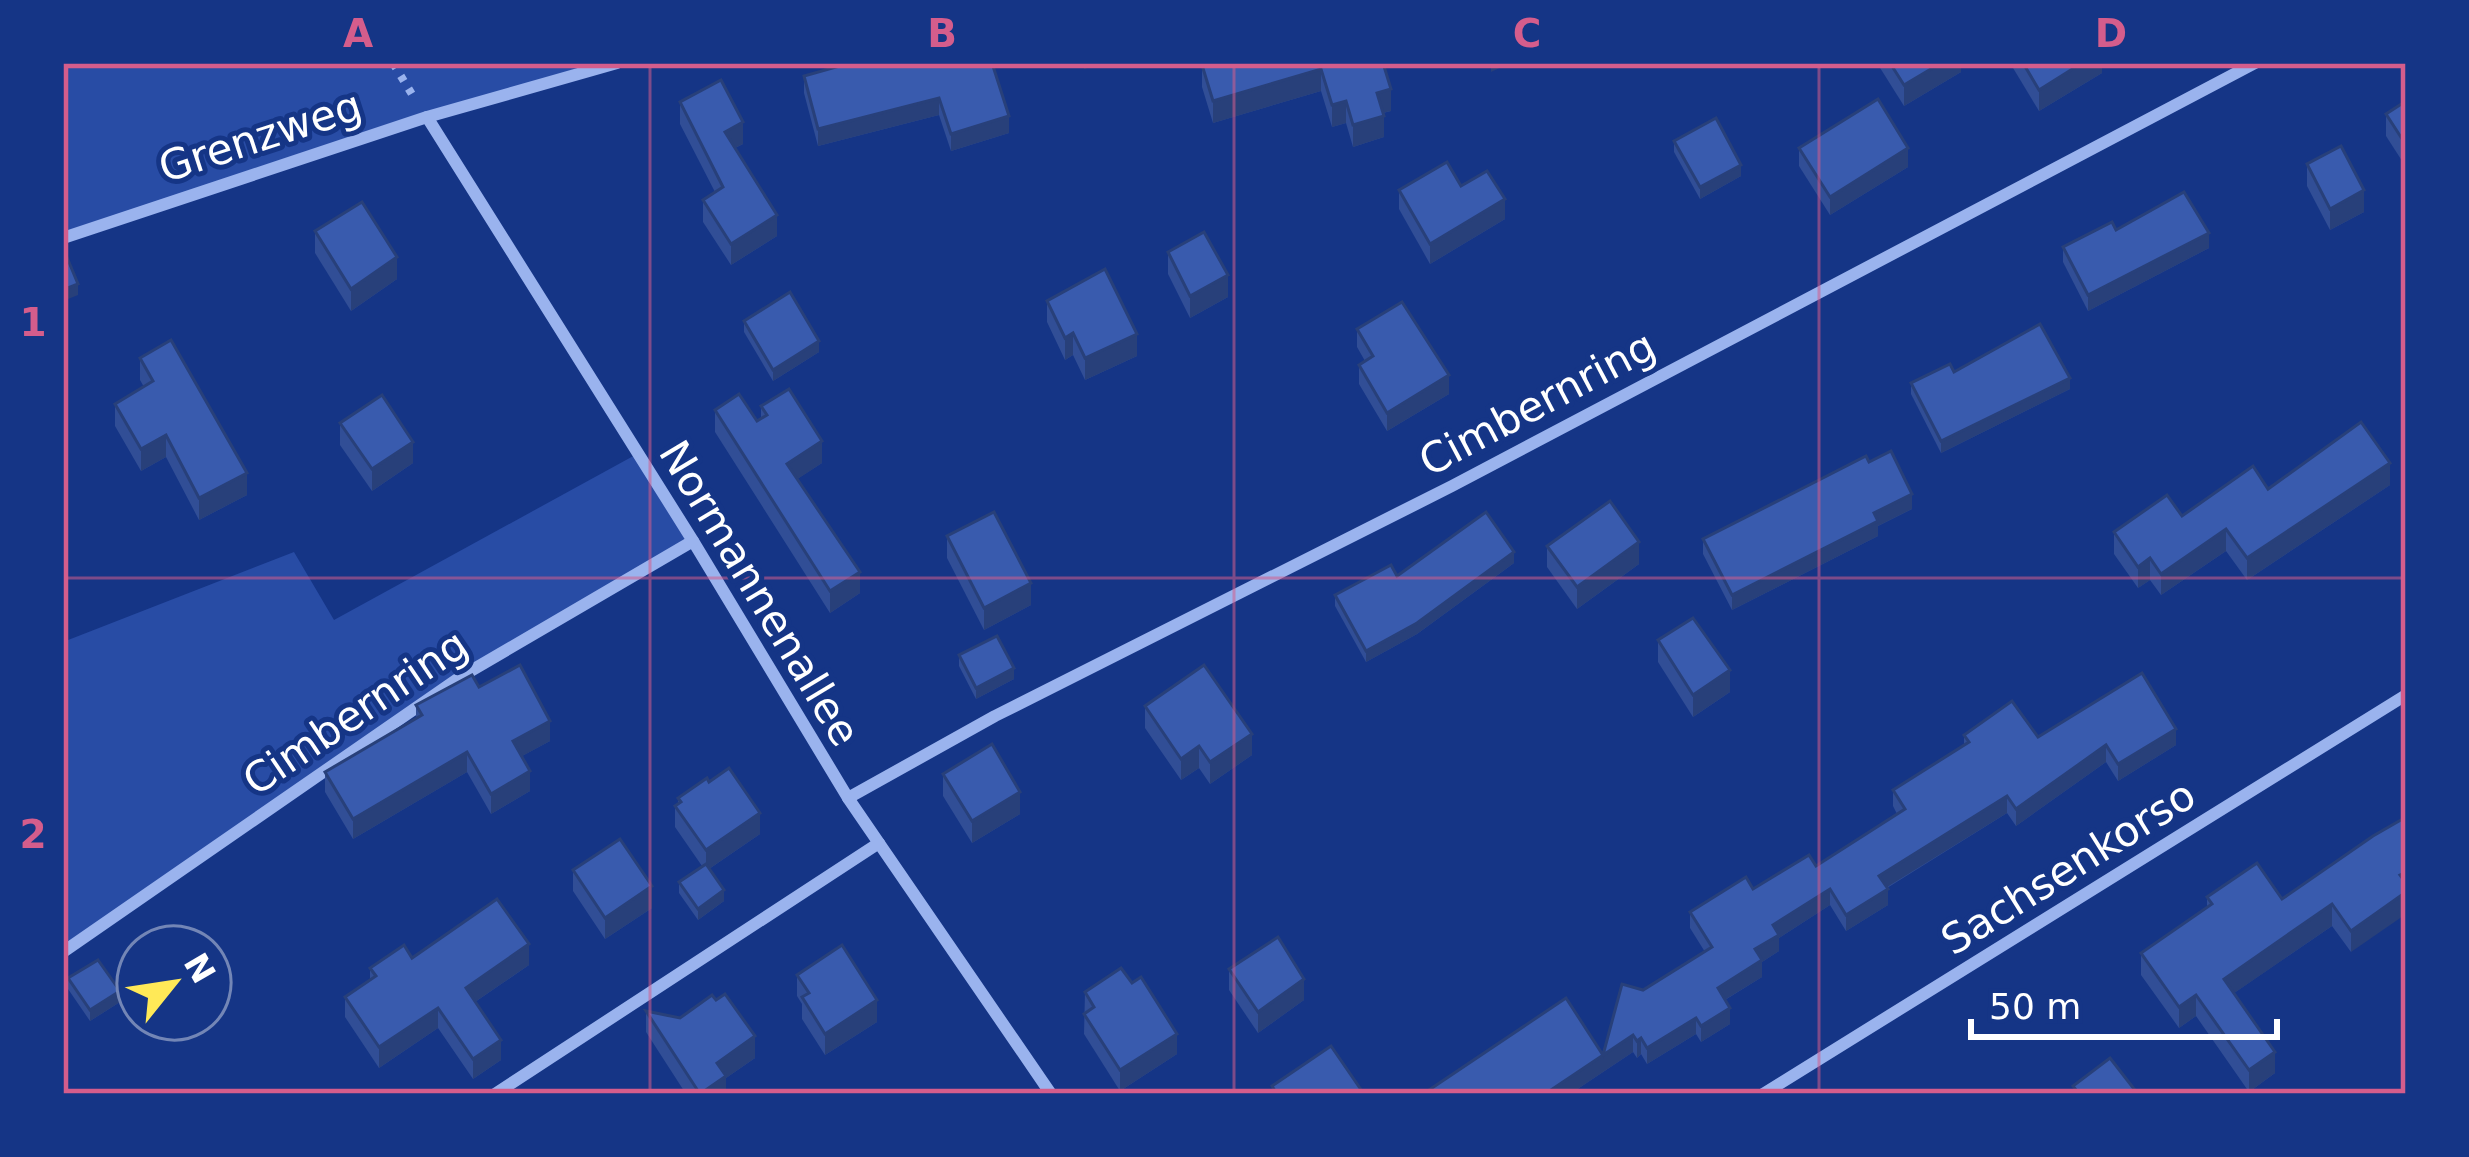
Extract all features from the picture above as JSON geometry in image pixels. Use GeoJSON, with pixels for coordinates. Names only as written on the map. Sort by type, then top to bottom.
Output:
{"type":"FeatureCollection","features":[{"type":"Feature","properties":{"kind":"street","name":"Grenzweg"},"geometry":{"type":"LineString","coordinates":[[63,238],[427,117],[617,63]]}},
{"type":"Feature","properties":{"kind":"street","name":"Cimbernring"},"geometry":{"type":"LineString","coordinates":[[848,798],[995,716],[1452,485],[2255,63]]}},
{"type":"Feature","properties":{"kind":"street","name":"Normannenallee"},"geometry":{"type":"LineString","coordinates":[[427,117],[848,798],[1051,1094]]}},
{"type":"Feature","properties":{"kind":"street","name":"Cimbernring"},"geometry":{"type":"LineString","coordinates":[[63,952],[462,676],[693,541]]}},
{"type":"Feature","properties":{"kind":"street","name":"Sachsenkorso"},"geometry":{"type":"LineString","coordinates":[[1763,1094],[2406,694]]}},
{"type":"Feature","properties":{"kind":"street"},"geometry":{"type":"LineString","coordinates":[[495,1094],[879,843]]}},
{"type":"Feature","properties":{"kind":"path"},"geometry":{"type":"LineString","coordinates":[[393,63],[427,117]]}},
{"type":"Feature","properties":{"kind":"shaded area"},"geometry":{"type":"Polygon","coordinates":[[[63,63],[617,63],[63,238],[63,63]]]}},
{"type":"Feature","properties":{"kind":"shaded area"},"geometry":{"type":"Polygon","coordinates":[[[637,454],[693,541],[462,676],[63,952],[63,642],[294,552],[334,620],[637,454]]]}},
{"type":"Feature","properties":{"kind":"building"},"geometry":{"type":"Polygon","coordinates":[[[850,63],[992,63],[1009,116],[951,134],[939,98],[818,129],[804,76],[850,63]]]}},
{"type":"Feature","properties":{"kind":"building"},"geometry":{"type":"Polygon","coordinates":[[[1383,63],[1391,89],[1377,93],[1384,116],[1353,125],[1346,101],[1332,105],[1321,69],[1213,101],[1202,65],[1383,63]]]}},
{"type":"Feature","properties":{"kind":"building"},"geometry":{"type":"Polygon","coordinates":[[[1890,63],[1941,63],[1904,85],[1890,63]]]}},
{"type":"Feature","properties":{"kind":"building"},"geometry":{"type":"Polygon","coordinates":[[[2023,63],[2082,63],[2039,90],[2023,63]]]}},
{"type":"Feature","properties":{"kind":"building"},"geometry":{"type":"Polygon","coordinates":[[[721,80],[743,122],[725,132],[777,215],[731,244],[703,200],[723,187],[680,102],[721,80]]]}},
{"type":"Feature","properties":{"kind":"building"},"geometry":{"type":"Polygon","coordinates":[[[1878,99],[1908,148],[1830,197],[1799,148],[1878,99]]]}},
{"type":"Feature","properties":{"kind":"building"},"geometry":{"type":"Polygon","coordinates":[[[2406,101],[2406,145],[2386,114],[2406,101]]]}},
{"type":"Feature","properties":{"kind":"building"},"geometry":{"type":"Polygon","coordinates":[[[1716,118],[1741,165],[1700,187],[1674,141],[1716,118]]]}},
{"type":"Feature","properties":{"kind":"building"},"geometry":{"type":"Polygon","coordinates":[[[2341,146],[2364,190],[2330,209],[2307,164],[2341,146]]]}},
{"type":"Feature","properties":{"kind":"building"},"geometry":{"type":"Polygon","coordinates":[[[1447,162],[1461,186],[1487,171],[1505,199],[1430,244],[1399,190],[1447,162]]]}},
{"type":"Feature","properties":{"kind":"building"},"geometry":{"type":"Polygon","coordinates":[[[2184,192],[2209,233],[2088,295],[2063,247],[2112,222],[2116,230],[2184,192]]]}},
{"type":"Feature","properties":{"kind":"building"},"geometry":{"type":"Polygon","coordinates":[[[362,202],[397,257],[351,289],[315,231],[362,202]]]}},
{"type":"Feature","properties":{"kind":"building"},"geometry":{"type":"Polygon","coordinates":[[[1204,232],[1228,275],[1190,296],[1168,252],[1204,232]]]}},
{"type":"Feature","properties":{"kind":"building"},"geometry":{"type":"Polygon","coordinates":[[[63,256],[78,284],[63,290],[63,256]]]}},
{"type":"Feature","properties":{"kind":"building"},"geometry":{"type":"Polygon","coordinates":[[[1105,269],[1137,334],[1085,358],[1073,333],[1065,338],[1047,301],[1105,269]]]}},
{"type":"Feature","properties":{"kind":"building"},"geometry":{"type":"Polygon","coordinates":[[[790,292],[819,341],[773,370],[744,321],[790,292]]]}},
{"type":"Feature","properties":{"kind":"building"},"geometry":{"type":"Polygon","coordinates":[[[1402,302],[1449,375],[1387,413],[1359,365],[1373,356],[1357,329],[1402,302]]]}},
{"type":"Feature","properties":{"kind":"building"},"geometry":{"type":"Polygon","coordinates":[[[2040,324],[2070,378],[1941,441],[1911,383],[1950,364],[1954,372],[2040,324]]]}},
{"type":"Feature","properties":{"kind":"building"},"geometry":{"type":"Polygon","coordinates":[[[171,340],[247,473],[199,498],[166,435],[141,449],[115,404],[153,381],[140,358],[171,340]]]}},
{"type":"Feature","properties":{"kind":"building"},"geometry":{"type":"Polygon","coordinates":[[[789,389],[822,441],[787,464],[860,572],[830,591],[715,410],[739,394],[757,421],[767,415],[761,406],[789,389]]]}},
{"type":"Feature","properties":{"kind":"building"},"geometry":{"type":"Polygon","coordinates":[[[382,395],[413,442],[372,469],[340,423],[382,395]]]}},
{"type":"Feature","properties":{"kind":"building"},"geometry":{"type":"Polygon","coordinates":[[[2361,422],[2390,463],[2247,558],[2226,529],[2161,574],[2150,558],[2138,567],[2114,532],[2167,495],[2182,516],[2253,466],[2268,489],[2361,422]]]}},
{"type":"Feature","properties":{"kind":"building"},"geometry":{"type":"Polygon","coordinates":[[[1891,451],[1912,494],[1874,513],[1878,521],[1732,595],[1703,539],[1866,456],[1869,462],[1891,451]]]}},
{"type":"Feature","properties":{"kind":"building"},"geometry":{"type":"Polygon","coordinates":[[[1610,501],[1639,542],[1577,587],[1547,546],[1610,501]]]}},
{"type":"Feature","properties":{"kind":"building"},"geometry":{"type":"Polygon","coordinates":[[[994,512],[1031,583],[984,608],[947,536],[994,512]]]}},
{"type":"Feature","properties":{"kind":"building"},"geometry":{"type":"Polygon","coordinates":[[[1486,512],[1514,552],[1417,623],[1366,651],[1335,595],[1391,565],[1397,576],[1486,512]]]}},
{"type":"Feature","properties":{"kind":"building"},"geometry":{"type":"Polygon","coordinates":[[[1693,618],[1730,670],[1693,695],[1658,640],[1693,618]]]}},
{"type":"Feature","properties":{"kind":"building"},"geometry":{"type":"Polygon","coordinates":[[[997,636],[1014,668],[976,688],[959,655],[997,636]]]}},
{"type":"Feature","properties":{"kind":"building"},"geometry":{"type":"Polygon","coordinates":[[[520,665],[550,721],[513,741],[530,771],[491,794],[467,752],[353,819],[325,772],[422,715],[416,705],[472,675],[479,687],[520,665]]]}},
{"type":"Feature","properties":{"kind":"building"},"geometry":{"type":"Polygon","coordinates":[[[1204,665],[1252,734],[1210,762],[1199,746],[1181,759],[1145,706],[1204,665]]]}},
{"type":"Feature","properties":{"kind":"building"},"geometry":{"type":"Polygon","coordinates":[[[2142,673],[2176,729],[2118,764],[2106,745],[2016,809],[2007,796],[1879,876],[1888,889],[1846,915],[1830,889],[1773,925],[1779,935],[1755,949],[1762,960],[1718,988],[1730,1008],[1701,1026],[1696,1018],[1647,1048],[1633,1035],[1545,1094],[1423,1094],[1566,998],[1603,1055],[1622,984],[1643,990],[1712,947],[1690,912],[1746,877],[1753,889],[1809,855],[1816,866],[1905,809],[1893,790],[1969,742],[1964,735],[2012,701],[2038,737],[2142,673]]]}},
{"type":"Feature","properties":{"kind":"building"},"geometry":{"type":"Polygon","coordinates":[[[992,744],[1020,792],[972,821],[943,774],[992,744]]]}},
{"type":"Feature","properties":{"kind":"building"},"geometry":{"type":"Polygon","coordinates":[[[729,768],[760,813],[706,850],[675,806],[681,802],[678,798],[729,768]]]}},
{"type":"Feature","properties":{"kind":"building"},"geometry":{"type":"Polygon","coordinates":[[[2406,817],[2406,872],[2400,875],[2406,892],[2351,931],[2332,904],[2224,979],[2275,1052],[2249,1070],[2196,995],[2179,1007],[2141,953],[2212,904],[2207,897],[2257,863],[2282,899],[2406,817]]]}},
{"type":"Feature","properties":{"kind":"building"},"geometry":{"type":"Polygon","coordinates":[[[620,839],[652,886],[605,918],[573,870],[620,839]]]}},
{"type":"Feature","properties":{"kind":"building"},"geometry":{"type":"Polygon","coordinates":[[[706,864],[724,890],[698,909],[679,882],[706,864]]]}},
{"type":"Feature","properties":{"kind":"building"},"geometry":{"type":"Polygon","coordinates":[[[497,899],[529,944],[466,988],[501,1040],[473,1059],[438,1008],[379,1047],[345,997],[376,976],[370,968],[404,945],[412,958],[497,899]]]}},
{"type":"Feature","properties":{"kind":"building"},"geometry":{"type":"Polygon","coordinates":[[[1278,937],[1304,979],[1258,1012],[1229,969],[1278,937]]]}},
{"type":"Feature","properties":{"kind":"building"},"geometry":{"type":"Polygon","coordinates":[[[842,945],[877,1000],[825,1034],[802,997],[809,993],[797,975],[842,945]]]}},
{"type":"Feature","properties":{"kind":"building"},"geometry":{"type":"Polygon","coordinates":[[[98,960],[114,983],[114,995],[90,1010],[68,978],[98,960]]]}},
{"type":"Feature","properties":{"kind":"building"},"geometry":{"type":"Polygon","coordinates":[[[1121,968],[1132,983],[1141,977],[1177,1034],[1120,1070],[1084,1014],[1094,1007],[1085,992],[1121,968]]]}},
{"type":"Feature","properties":{"kind":"building"},"geometry":{"type":"Polygon","coordinates":[[[725,994],[755,1036],[717,1063],[726,1076],[700,1094],[646,1011],[680,1018],[712,995],[716,1000],[725,994]]]}},
{"type":"Feature","properties":{"kind":"building"},"geometry":{"type":"Polygon","coordinates":[[[1331,1046],[1364,1094],[1277,1094],[1272,1086],[1331,1046]]]}},
{"type":"Feature","properties":{"kind":"building"},"geometry":{"type":"Polygon","coordinates":[[[2110,1058],[2138,1094],[2069,1094],[2076,1090],[2073,1086],[2110,1058]]]}}]}
